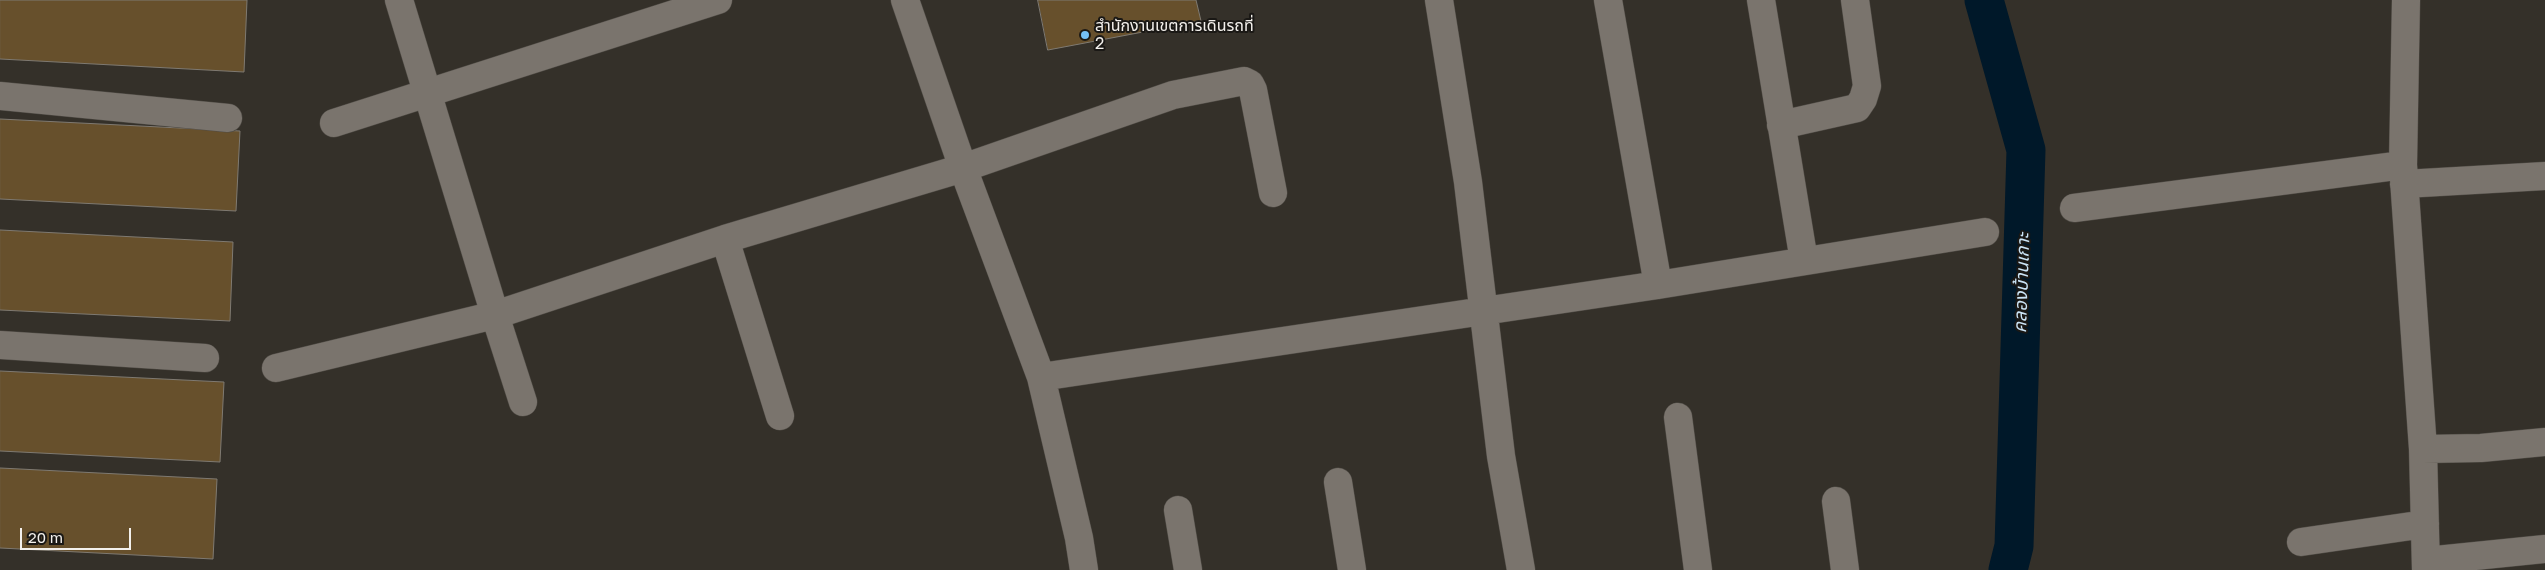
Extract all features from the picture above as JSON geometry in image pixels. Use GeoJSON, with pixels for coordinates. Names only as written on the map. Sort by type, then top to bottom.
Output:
{"type":"FeatureCollection","features":[{"type":"Feature","properties":{"kind":"street"},"geometry":{"type":"LineString","coordinates":[[399,0],[495,315],[524,402]]}},
{"type":"Feature","properties":{"kind":"street"},"geometry":{"type":"LineString","coordinates":[[334,123],[718,0]]}},
{"type":"Feature","properties":{"kind":"street"},"geometry":{"type":"LineString","coordinates":[[905,0],[963,168],[1041,377],[1079,538],[1084,570]]}},
{"type":"Feature","properties":{"kind":"street"},"geometry":{"type":"LineString","coordinates":[[1439,0],[1468,182],[1501,456],[1521,570]]}},
{"type":"Feature","properties":{"kind":"street"},"geometry":{"type":"LineString","coordinates":[[1608,0],[1658,285]]}},
{"type":"Feature","properties":{"kind":"street"},"geometry":{"type":"LineString","coordinates":[[1761,0],[1804,262]]}},
{"type":"Feature","properties":{"kind":"street"},"geometry":{"type":"LineString","coordinates":[[1781,125],[1857,108],[1863,100],[1867,86],[1855,0]]}},
{"type":"Feature","properties":{"kind":"street"},"geometry":{"type":"LineString","coordinates":[[2406,0],[2404,175],[2423,449],[2426,566],[2545,549]]}},
{"type":"Feature","properties":{"kind":"street"},"geometry":{"type":"LineString","coordinates":[[276,368],[495,315],[725,239],[963,168],[1173,95],[1244,82],[1250,84],[1254,90],[1273,193]]}},
{"type":"Feature","properties":{"kind":"street"},"geometry":{"type":"LineString","coordinates":[[0,96],[228,118]]}},
{"type":"Feature","properties":{"kind":"street"},"geometry":{"type":"LineString","coordinates":[[2074,208],[2404,175],[2545,176]]}},
{"type":"Feature","properties":{"kind":"street"},"geometry":{"type":"LineString","coordinates":[[1041,377],[1658,285],[1985,232]]}},
{"type":"Feature","properties":{"kind":"street"},"geometry":{"type":"LineString","coordinates":[[725,239],[780,416]]}},
{"type":"Feature","properties":{"kind":"street"},"geometry":{"type":"LineString","coordinates":[[0,345],[205,358]]}},
{"type":"Feature","properties":{"kind":"street"},"geometry":{"type":"LineString","coordinates":[[1678,417],[1698,570]]}},
{"type":"Feature","properties":{"kind":"street"},"geometry":{"type":"LineString","coordinates":[[2423,449],[2481,448],[2545,442]]}},
{"type":"Feature","properties":{"kind":"street"},"geometry":{"type":"LineString","coordinates":[[1338,482],[1352,570]]}},
{"type":"Feature","properties":{"kind":"street"},"geometry":{"type":"LineString","coordinates":[[1836,501],[1845,570]]}},
{"type":"Feature","properties":{"kind":"street"},"geometry":{"type":"LineString","coordinates":[[1178,510],[1188,570]]}},
{"type":"Feature","properties":{"kind":"street"},"geometry":{"type":"LineString","coordinates":[[2301,542],[2425,524]]}},
{"type":"Feature","properties":{"kind":"building"},"geometry":{"type":"Polygon","coordinates":[[[0,0],[247,0],[244,72],[0,59],[0,0]]]}},
{"type":"Feature","properties":{"kind":"building","name":"สำนักงานเขตการเดินรถที่ 2"},"geometry":{"type":"Polygon","coordinates":[[[1038,0],[1196,0],[1201,21],[1048,50],[1038,0]]]}},
{"type":"Feature","properties":{"kind":"building"},"geometry":{"type":"Polygon","coordinates":[[[0,119],[240,131],[236,211],[0,199],[0,119]]]}},
{"type":"Feature","properties":{"kind":"building"},"geometry":{"type":"Polygon","coordinates":[[[0,230],[233,242],[230,321],[0,310],[0,230]]]}},
{"type":"Feature","properties":{"kind":"building"},"geometry":{"type":"Polygon","coordinates":[[[0,371],[224,382],[220,462],[0,451],[0,371]]]}},
{"type":"Feature","properties":{"kind":"building"},"geometry":{"type":"Polygon","coordinates":[[[0,468],[217,479],[213,559],[0,548],[0,468]]]}},
{"type":"Feature","properties":{"kind":"waterway","name":"คลองบ้านเกาะ"},"geometry":{"type":"LineString","coordinates":[[1984,0],[2026,150],[2014,546],[2008,570]]}},
{"type":"Feature","properties":{"kind":"place","name":"สำนักงานเขตการเดินรถที่ 2"},"geometry":{"type":"Point","coordinates":[1085,35]}}]}
